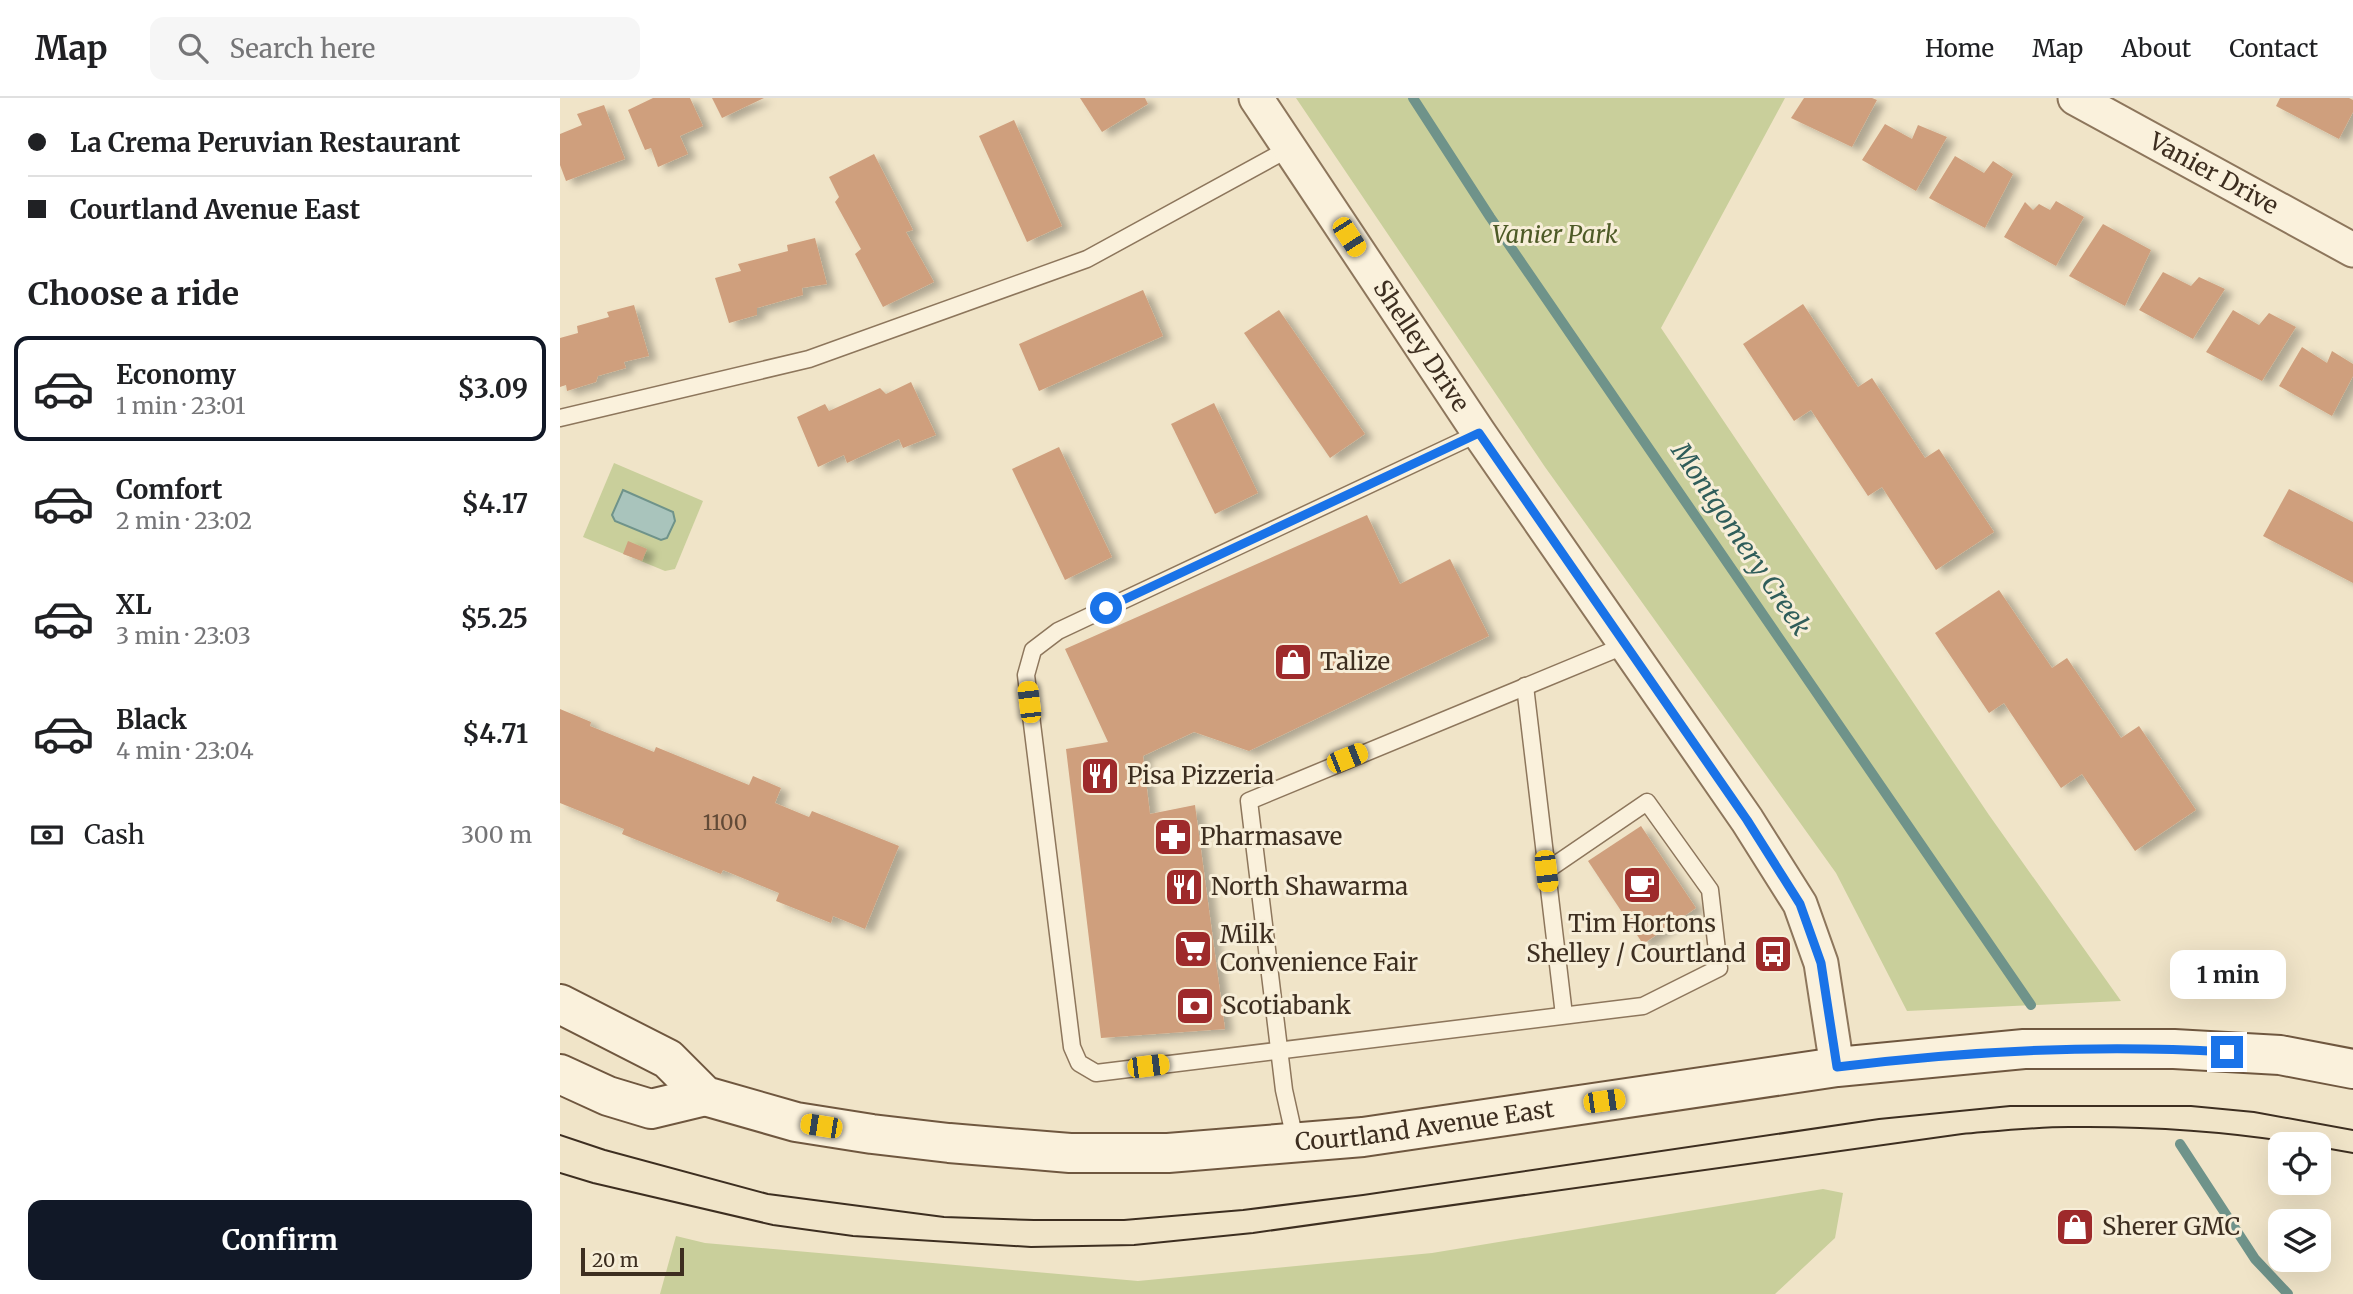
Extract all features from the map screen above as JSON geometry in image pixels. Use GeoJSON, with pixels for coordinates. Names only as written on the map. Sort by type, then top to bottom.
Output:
{"type":"FeatureCollection","features":[{"type":"Feature","properties":{"kind":"main road","name":"Courtland Avenue East"},"geometry":{"type":"LineString","coordinates":[[560,1004],[668,1059],[705,1096],[796,1122],[872,1134],[1070,1153],[1168,1153],[1363,1137],[1837,1067],[2024,1049],[2174,1049],[2280,1055],[2353,1069]]}},
{"type":"Feature","properties":{"kind":"main road","name":"Courtland Avenue East"},"geometry":{"type":"LineString","coordinates":[[560,1074],[608,1096],[651,1109],[705,1096]]}},
{"type":"Feature","properties":{"kind":"street","name":"Shelley Drive"},"geometry":{"type":"LineString","coordinates":[[1256,98],[1479,433],[1747,820],[1800,904],[1821,963],[1837,1067]]}},
{"type":"Feature","properties":{"kind":"street","name":"Vanier Drive"},"geometry":{"type":"LineString","coordinates":[[2075,98],[2353,250]]}},
{"type":"Feature","properties":{"kind":"lane"},"geometry":{"type":"LineString","coordinates":[[560,418],[809,359],[1087,259],[1290,148]]}},
{"type":"Feature","properties":{"kind":"lane"},"geometry":{"type":"LineString","coordinates":[[1479,433],[1058,631],[1033,650],[1026,675],[1072,1047],[1079,1063],[1096,1073],[1643,1006],[1719,968],[1710,890],[1647,802],[1546,871]]}},
{"type":"Feature","properties":{"kind":"lane"},"geometry":{"type":"LineString","coordinates":[[1296,1144],[1284,1090],[1249,801],[1626,645]]}},
{"type":"Feature","properties":{"kind":"lane"},"geometry":{"type":"LineString","coordinates":[[1525,686],[1564,1015]]}},
{"type":"Feature","properties":{"kind":"green space","name":"Vanier Park"},"geometry":{"type":"Polygon","coordinates":[[[1296,98],[1785,98],[1661,328],[1989,815],[2121,1001],[1907,1011],[1836,873],[1545,467],[1296,98]]]}},
{"type":"Feature","properties":{"kind":"green space"},"geometry":{"type":"Polygon","coordinates":[[[614,463],[703,501],[675,569],[665,571],[583,537],[614,463]]]}},
{"type":"Feature","properties":{"kind":"green space"},"geometry":{"type":"Polygon","coordinates":[[[1823,1189],[1843,1193],[1835,1238],[1775,1294],[660,1294],[676,1236],[705,1243],[1138,1281],[1432,1253],[1823,1189]]]}},
{"type":"Feature","properties":{"kind":"water"},"geometry":{"type":"Polygon","coordinates":[[[623,490],[673,512],[675,521],[667,538],[661,540],[615,521],[612,515],[623,490]]]}},
{"type":"Feature","properties":{"kind":"building"},"geometry":{"type":"Polygon","coordinates":[[[653,98],[690,98],[703,126],[680,136],[688,154],[658,167],[651,148],[645,150],[628,110],[653,98]]]}},
{"type":"Feature","properties":{"kind":"building"},"geometry":{"type":"Polygon","coordinates":[[[712,98],[764,98],[722,118],[712,98]]]}},
{"type":"Feature","properties":{"kind":"building"},"geometry":{"type":"Polygon","coordinates":[[[1080,98],[1145,98],[1148,104],[1102,132],[1080,98]]]}},
{"type":"Feature","properties":{"kind":"building"},"geometry":{"type":"Polygon","coordinates":[[[1804,98],[1877,100],[1852,147],[1791,118],[1804,98]]]}},
{"type":"Feature","properties":{"kind":"building"},"geometry":{"type":"Polygon","coordinates":[[[2280,98],[2349,98],[2353,100],[2353,112],[2339,139],[2276,106],[2280,98]]]}},
{"type":"Feature","properties":{"kind":"building"},"geometry":{"type":"Polygon","coordinates":[[[604,105],[625,159],[566,181],[560,165],[560,134],[582,125],[577,114],[604,105]]]}},
{"type":"Feature","properties":{"kind":"building"},"geometry":{"type":"Polygon","coordinates":[[[1014,120],[1062,226],[1027,242],[979,136],[1014,120]]]}},
{"type":"Feature","properties":{"kind":"building"},"geometry":{"type":"Polygon","coordinates":[[[1885,124],[1912,139],[1918,125],[1947,137],[1916,191],[1862,160],[1885,124]]]}},
{"type":"Feature","properties":{"kind":"building"},"geometry":{"type":"Polygon","coordinates":[[[874,154],[913,230],[906,232],[934,282],[883,307],[855,254],[861,249],[835,202],[839,197],[829,177],[874,154]]]}},
{"type":"Feature","properties":{"kind":"building"},"geometry":{"type":"Polygon","coordinates":[[[1955,156],[1984,173],[1993,161],[2013,174],[1985,228],[1929,198],[1955,156]]]}},
{"type":"Feature","properties":{"kind":"building"},"geometry":{"type":"Polygon","coordinates":[[[2056,201],[2084,217],[2056,266],[2004,237],[2025,202],[2033,210],[2039,204],[2050,210],[2056,201]]]}},
{"type":"Feature","properties":{"kind":"building"},"geometry":{"type":"Polygon","coordinates":[[[2103,224],[2151,250],[2125,306],[2069,276],[2103,224]]]}},
{"type":"Feature","properties":{"kind":"building"},"geometry":{"type":"Polygon","coordinates":[[[815,238],[827,284],[802,288],[803,295],[757,308],[757,315],[729,323],[715,278],[741,271],[738,264],[788,251],[787,245],[815,238]]]}},
{"type":"Feature","properties":{"kind":"building"},"geometry":{"type":"Polygon","coordinates":[[[2163,272],[2191,286],[2199,277],[2225,289],[2193,339],[2139,310],[2163,272]]]}},
{"type":"Feature","properties":{"kind":"building"},"geometry":{"type":"Polygon","coordinates":[[[1143,290],[1163,336],[1039,391],[1019,344],[1143,290]]]}},
{"type":"Feature","properties":{"kind":"building"},"geometry":{"type":"Polygon","coordinates":[[[1803,304],[1858,387],[1872,378],[1925,458],[1939,449],[1994,532],[1936,570],[1882,487],[1868,496],[1811,410],[1794,421],[1743,344],[1803,304]]]}},
{"type":"Feature","properties":{"kind":"building"},"geometry":{"type":"Polygon","coordinates":[[[634,305],[649,356],[624,362],[626,368],[598,376],[596,382],[567,391],[566,385],[560,387],[560,338],[578,333],[577,326],[609,317],[607,312],[634,305]]]}},
{"type":"Feature","properties":{"kind":"building"},"geometry":{"type":"Polygon","coordinates":[[[1279,310],[1365,434],[1330,458],[1244,333],[1279,310]]]}},
{"type":"Feature","properties":{"kind":"building"},"geometry":{"type":"Polygon","coordinates":[[[2233,310],[2259,325],[2269,313],[2296,327],[2262,381],[2206,352],[2233,310]]]}},
{"type":"Feature","properties":{"kind":"building"},"geometry":{"type":"Polygon","coordinates":[[[2302,347],[2327,363],[2332,351],[2353,364],[2353,376],[2332,416],[2279,386],[2302,347]]]}},
{"type":"Feature","properties":{"kind":"building"},"geometry":{"type":"Polygon","coordinates":[[[911,382],[936,435],[903,448],[899,439],[847,463],[844,455],[818,467],[797,417],[825,404],[829,411],[880,388],[886,394],[911,382]]]}},
{"type":"Feature","properties":{"kind":"building"},"geometry":{"type":"Polygon","coordinates":[[[1214,403],[1258,493],[1215,514],[1171,424],[1214,403]]]}},
{"type":"Feature","properties":{"kind":"building"},"geometry":{"type":"Polygon","coordinates":[[[1059,447],[1112,557],[1065,580],[1012,469],[1059,447]]]}},
{"type":"Feature","properties":{"kind":"building"},"geometry":{"type":"Polygon","coordinates":[[[2289,489],[2353,522],[2353,583],[2263,536],[2289,489]]]}},
{"type":"Feature","properties":{"kind":"building"},"geometry":{"type":"Polygon","coordinates":[[[1367,515],[1400,584],[1450,559],[1489,636],[1249,751],[1194,732],[1143,756],[1150,814],[1195,805],[1225,1029],[1101,1038],[1066,749],[1108,742],[1065,649],[1367,515]]]}},
{"type":"Feature","properties":{"kind":"building"},"geometry":{"type":"Polygon","coordinates":[[[628,541],[647,549],[642,561],[623,554],[628,541]]]}},
{"type":"Feature","properties":{"kind":"building"},"geometry":{"type":"Polygon","coordinates":[[[1999,590],[2052,668],[2067,658],[2121,738],[2139,726],[2196,810],[2135,851],[2082,774],[2061,788],[2004,703],[1989,713],[1935,633],[1999,590]]]}},
{"type":"Feature","properties":{"kind":"building"},"geometry":{"type":"Polygon","coordinates":[[[560,709],[591,722],[590,726],[654,752],[656,747],[749,785],[753,776],[781,788],[775,803],[809,817],[812,811],[899,846],[865,929],[833,916],[831,923],[776,901],[779,893],[723,870],[721,874],[622,834],[624,829],[560,803],[560,709]]]}},
{"type":"Feature","properties":{"kind":"building","name":"Tim Hortons"},"geometry":{"type":"Polygon","coordinates":[[[1641,826],[1696,908],[1643,944],[1588,861],[1641,826]]]}},
{"type":"Feature","properties":{"kind":"waterway","name":"Montgomery Creek"},"geometry":{"type":"LineString","coordinates":[[1413,98],[1490,217],[2031,1005]]}},
{"type":"Feature","properties":{"kind":"waterway","name":"Montgomery Creek"},"geometry":{"type":"LineString","coordinates":[[2180,1144],[2255,1259],[2288,1294]]}},
{"type":"Feature","properties":{"kind":"tram line"},"geometry":{"type":"LineString","coordinates":[[560,1135],[605,1150],[768,1194],[944,1217],[1124,1220],[1243,1210],[1363,1195],[1879,1119],[2010,1106],[2191,1106],[2254,1112],[2353,1130]]}},
{"type":"Feature","properties":{"kind":"tram line"},"geometry":{"type":"LineString","coordinates":[[560,1173],[773,1225],[853,1236],[1031,1247],[1134,1245],[1253,1233],[1962,1134],[2016,1129],[2128,1127],[2268,1139]]}},
{"type":"Feature","properties":{"kind":"tram line"},"geometry":{"type":"LineString","coordinates":[[2331,1149],[2353,1153]]}},
{"type":"Feature","properties":{"kind":"place","name":"Talize"},"geometry":{"type":"Point","coordinates":[1293,662]}},
{"type":"Feature","properties":{"kind":"place","name":"Pisa Pizzeria"},"geometry":{"type":"Point","coordinates":[1100,776]}},
{"type":"Feature","properties":{"kind":"place","name":"Pharmasave"},"geometry":{"type":"Point","coordinates":[1173,837]}},
{"type":"Feature","properties":{"kind":"place","name":"Tim Hortons"},"geometry":{"type":"Point","coordinates":[1642,885]}},
{"type":"Feature","properties":{"kind":"place","name":"North Shawarma"},"geometry":{"type":"Point","coordinates":[1184,887]}},
{"type":"Feature","properties":{"kind":"place","name":"Milk Convenience Fair"},"geometry":{"type":"Point","coordinates":[1193,949]}},
{"type":"Feature","properties":{"kind":"place","name":"Shelley / Courtland"},"geometry":{"type":"Point","coordinates":[1773,954]}},
{"type":"Feature","properties":{"kind":"place","name":"Scotiabank"},"geometry":{"type":"Point","coordinates":[1195,1006]}},
{"type":"Feature","properties":{"kind":"place","name":"Sherer GMC"},"geometry":{"type":"Point","coordinates":[2075,1227]}},
{"type":"Feature","properties":{"kind":"route"},"geometry":{"type":"LineString","coordinates":[[1106,608],[1479,433],[1747,820],[1800,904],[1821,963],[1837,1067],[2024,1049],[2174,1049],[2227,1052]]}}]}
